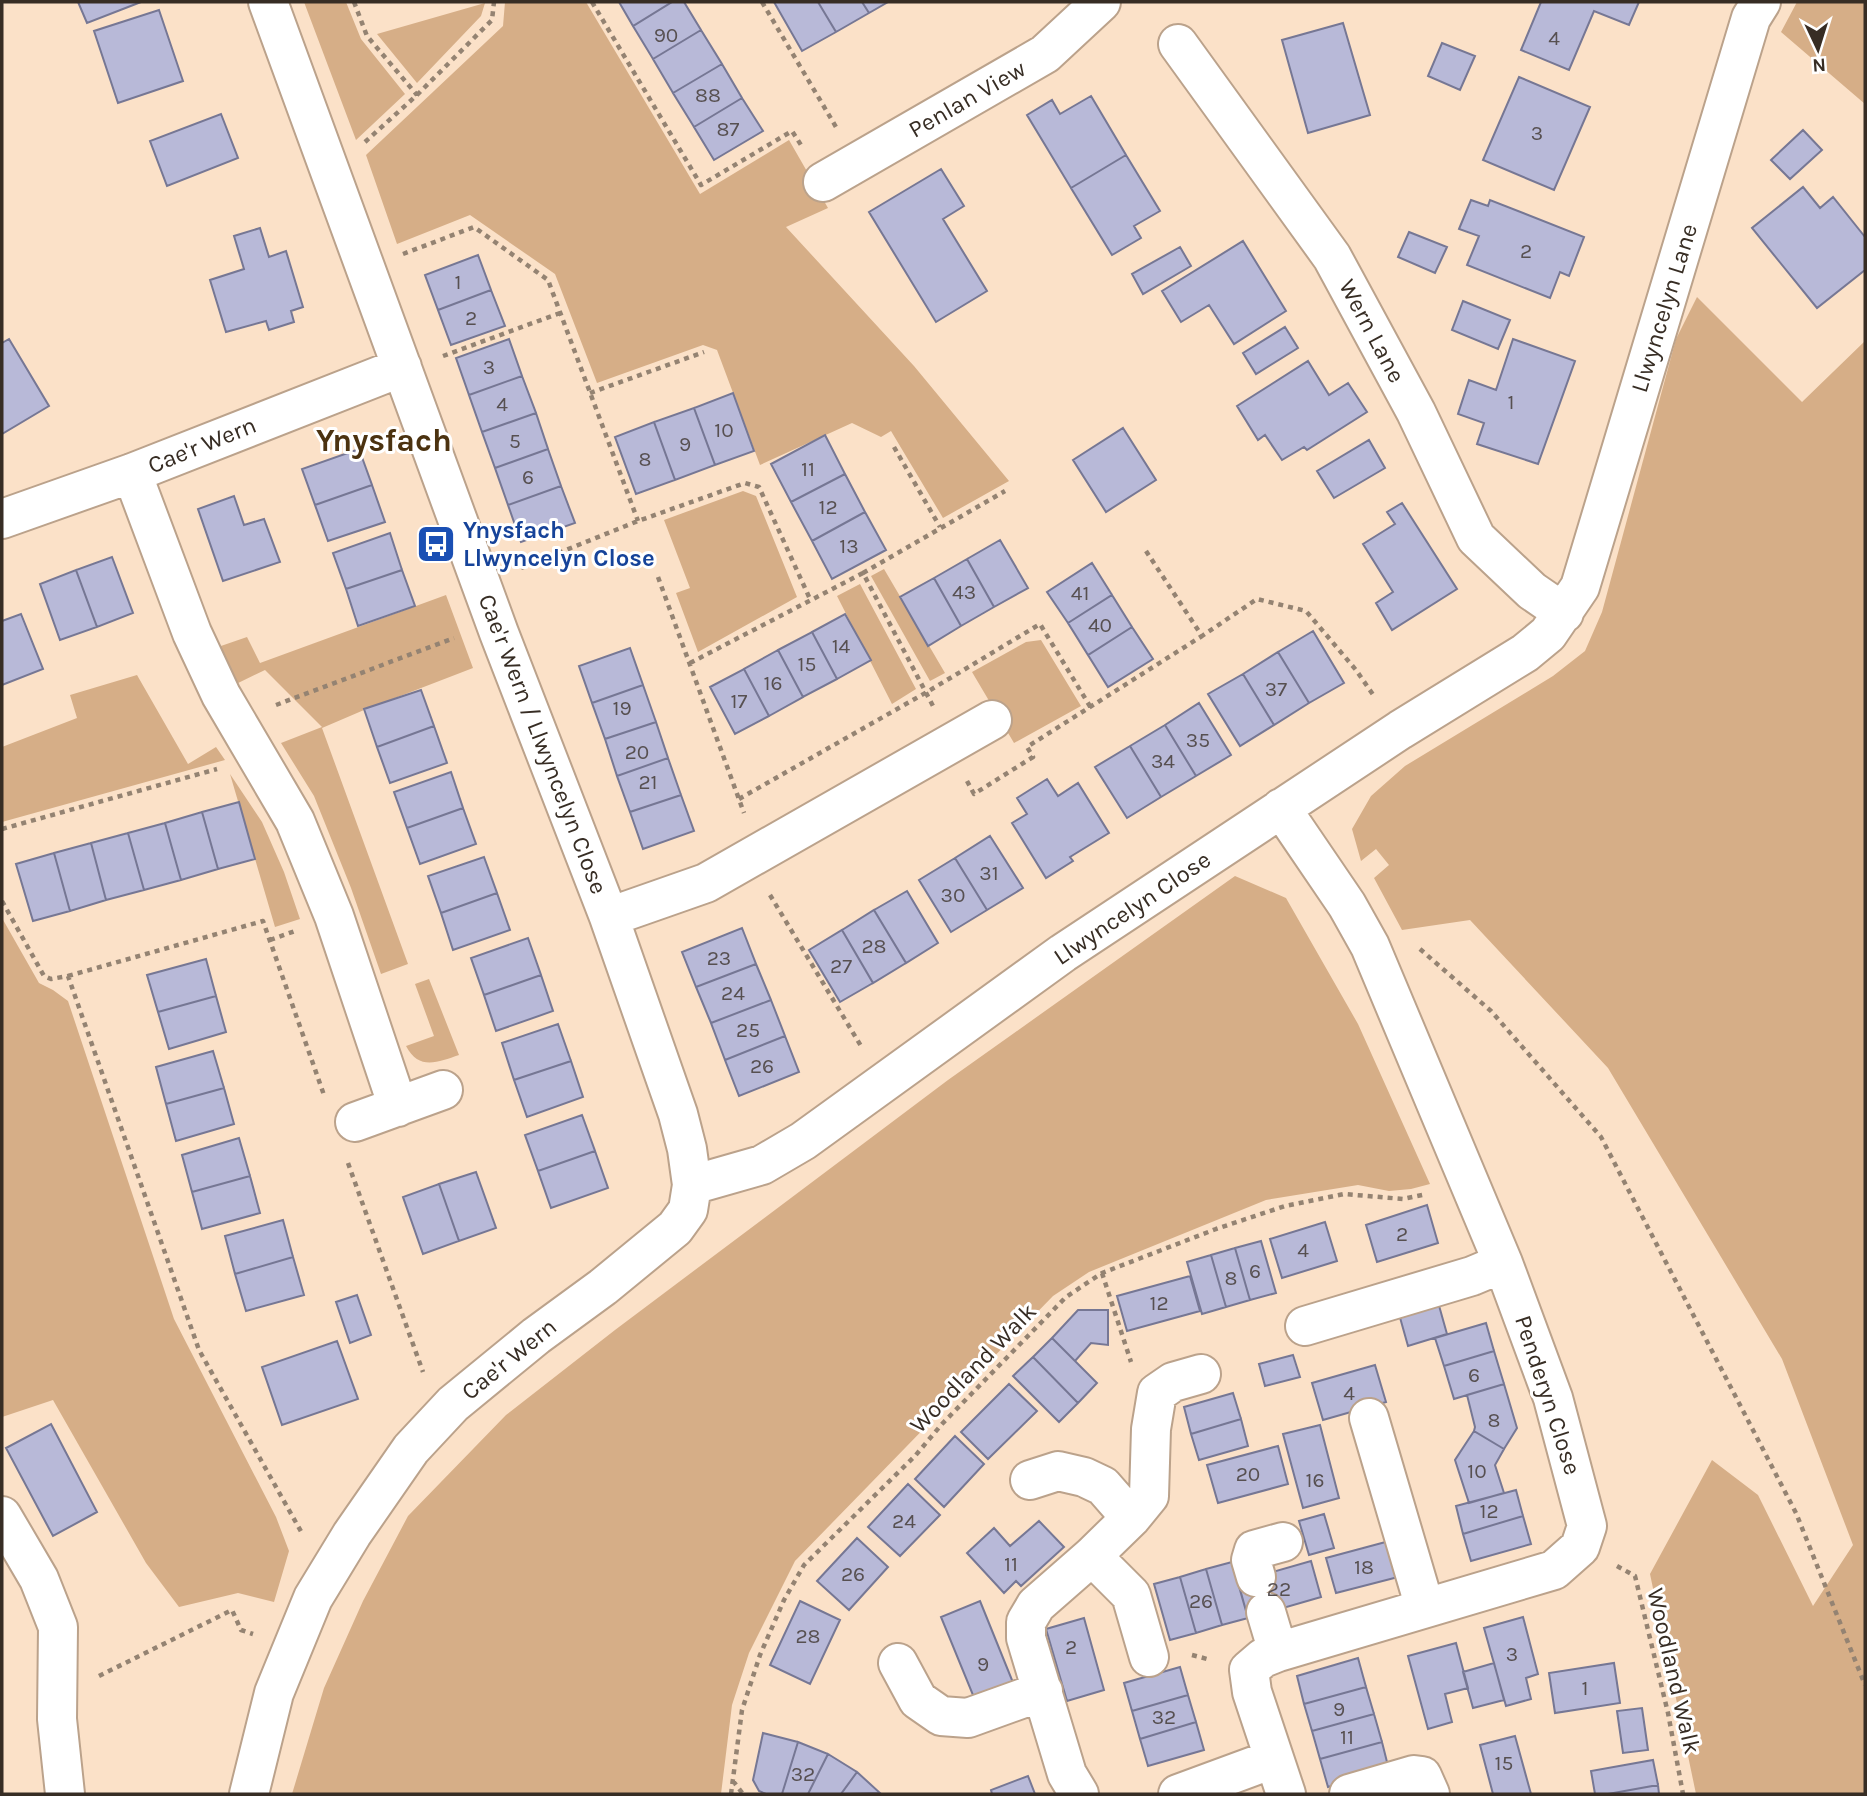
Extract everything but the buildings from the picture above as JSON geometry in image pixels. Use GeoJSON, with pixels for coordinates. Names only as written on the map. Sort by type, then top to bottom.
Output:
{"type":"FeatureCollection","features":[{"type":"Feature","properties":{"kind":"street"},"geometry":{"type":"LineString","coordinates":[[268,2],[366,267]]}},
{"type":"Feature","properties":{"kind":"street","name":"Penlan View"},"geometry":{"type":"LineString","coordinates":[[822,181],[1045,54],[1101,2]]}},
{"type":"Feature","properties":{"kind":"street","name":"Llwyncelyn Lane"},"geometry":{"type":"LineString","coordinates":[[1564,613],[1580,587],[1589,559],[1751,18],[1760,2]]}},
{"type":"Feature","properties":{"kind":"street","name":"Wern Lane"},"geometry":{"type":"LineString","coordinates":[[1178,44],[1332,257],[1416,412],[1476,538],[1532,592],[1564,613]]}},
{"type":"Feature","properties":{"kind":"street","name":"Cae'r Wern / Llwyncelyn Close"},"geometry":{"type":"LineString","coordinates":[[366,267],[499,633],[609,917],[678,1114],[692,1185]]}},
{"type":"Feature","properties":{"kind":"street","name":"Cae'r Wern"},"geometry":{"type":"LineString","coordinates":[[2,519],[132,473],[401,367]]}},
{"type":"Feature","properties":{"kind":"street"},"geometry":{"type":"LineString","coordinates":[[132,473],[192,633],[221,695],[295,821],[322,886],[398,1107]]}},
{"type":"Feature","properties":{"kind":"street","name":"Llwyncelyn Close"},"geometry":{"type":"LineString","coordinates":[[692,1185],[762,1166],[803,1141],[1063,953],[1400,730],[1525,653],[1548,634],[1564,613]]}},
{"type":"Feature","properties":{"kind":"street"},"geometry":{"type":"LineString","coordinates":[[609,917],[706,883],[992,720]]}},
{"type":"Feature","properties":{"kind":"street","name":"Penderyn Close"},"geometry":{"type":"LineString","coordinates":[[1281,808],[1347,905],[1370,946],[1503,1263],[1553,1398],[1582,1499],[1587,1526],[1580,1547]]}},
{"type":"Feature","properties":{"kind":"street"},"geometry":{"type":"LineString","coordinates":[[343,1127],[443,1090]]}},
{"type":"Feature","properties":{"kind":"street","name":"Cae'r Wern"},"geometry":{"type":"LineString","coordinates":[[249,1794],[274,1692],[313,1598],[411,1449],[453,1404],[676,1228],[688,1210],[692,1185]]}},
{"type":"Feature","properties":{"kind":"street"},"geometry":{"type":"LineString","coordinates":[[1305,1326],[1472,1276],[1503,1263]]}},
{"type":"Feature","properties":{"kind":"street"},"geometry":{"type":"LineString","coordinates":[[1079,1794],[1067,1774],[1026,1638],[1026,1622],[1036,1605],[1092,1556],[1131,1518],[1149,1496],[1151,1429],[1157,1394],[1172,1382],[1201,1374]]}},
{"type":"Feature","properties":{"kind":"street"},"geometry":{"type":"LineString","coordinates":[[1369,1418],[1425,1608]]}},
{"type":"Feature","properties":{"kind":"street"},"geometry":{"type":"LineString","coordinates":[[1030,1480],[1058,1471],[1084,1477],[1103,1486],[1131,1518]]}},
{"type":"Feature","properties":{"kind":"street"},"geometry":{"type":"LineString","coordinates":[[2,1516],[39,1579],[58,1626],[57,1719],[65,1794]]}},
{"type":"Feature","properties":{"kind":"street"},"geometry":{"type":"LineString","coordinates":[[1178,1794],[1279,1777],[1252,1692],[1263,1661],[1261,1594],[1251,1560],[1254,1550],[1283,1542]]}},
{"type":"Feature","properties":{"kind":"street"},"geometry":{"type":"LineString","coordinates":[[1263,1661],[1425,1608],[1554,1570],[1580,1547]]}},
{"type":"Feature","properties":{"kind":"street"},"geometry":{"type":"LineString","coordinates":[[1092,1556],[1131,1595],[1149,1657]]}},
{"type":"Feature","properties":{"kind":"street"},"geometry":{"type":"LineString","coordinates":[[898,1663],[918,1700],[941,1716],[968,1718],[1043,1691]]}},
{"type":"Feature","properties":{"kind":"street"},"geometry":{"type":"LineString","coordinates":[[1349,1794],[1414,1775],[1422,1776],[1430,1794]]}},
{"type":"Feature","properties":{"kind":"path"},"geometry":{"type":"LineString","coordinates":[[354,2],[367,36],[417,95]]}},
{"type":"Feature","properties":{"kind":"path"},"geometry":{"type":"LineString","coordinates":[[326,159],[358,149],[417,95],[492,20],[495,2]]}},
{"type":"Feature","properties":{"kind":"path"},"geometry":{"type":"LineString","coordinates":[[592,2],[701,186],[792,131]]}},
{"type":"Feature","properties":{"kind":"path"},"geometry":{"type":"LineString","coordinates":[[762,2],[826,110]]}},
{"type":"Feature","properties":{"kind":"path"},"geometry":{"type":"LineString","coordinates":[[366,267],[474,227],[548,280],[638,520]]}},
{"type":"Feature","properties":{"kind":"path"},"geometry":{"type":"LineString","coordinates":[[401,367],[435,359],[560,313]]}},
{"type":"Feature","properties":{"kind":"path"},"geometry":{"type":"LineString","coordinates":[[590,393],[704,352]]}},
{"type":"Feature","properties":{"kind":"path"},"geometry":{"type":"LineString","coordinates":[[894,447],[940,527]]}},
{"type":"Feature","properties":{"kind":"path"},"geometry":{"type":"LineString","coordinates":[[478,574],[522,568],[638,520],[745,484],[759,487],[810,599]]}},
{"type":"Feature","properties":{"kind":"path"},"geometry":{"type":"LineString","coordinates":[[690,663],[863,573],[1005,491]]}},
{"type":"Feature","properties":{"kind":"path"},"geometry":{"type":"LineString","coordinates":[[1146,551],[1202,636]]}},
{"type":"Feature","properties":{"kind":"path"},"geometry":{"type":"LineString","coordinates":[[863,573],[927,692]]}},
{"type":"Feature","properties":{"kind":"path"},"geometry":{"type":"LineString","coordinates":[[974,794],[1033,757],[1027,747],[1202,636],[1256,598],[1306,611],[1356,670],[1400,730]]}},
{"type":"Feature","properties":{"kind":"path"},"geometry":{"type":"LineString","coordinates":[[739,799],[1040,624],[1091,708]]}},
{"type":"Feature","properties":{"kind":"path"},"geometry":{"type":"LineString","coordinates":[[236,722],[461,636],[499,633]]}},
{"type":"Feature","properties":{"kind":"path"},"geometry":{"type":"LineString","coordinates":[[2,829],[238,763],[255,755]]}},
{"type":"Feature","properties":{"kind":"path"},"geometry":{"type":"LineString","coordinates":[[2,901],[44,976],[51,979],[263,920],[343,1127],[425,1376],[453,1404]]}},
{"type":"Feature","properties":{"kind":"path"},"geometry":{"type":"LineString","coordinates":[[1370,946],[1405,936],[1491,1011],[1601,1137],[1796,1513],[1865,1685]]}},
{"type":"Feature","properties":{"kind":"path"},"geometry":{"type":"LineString","coordinates":[[68,976],[199,1350],[302,1534],[340,1554]]}},
{"type":"Feature","properties":{"kind":"path","name":"Woodland Walk"},"geometry":{"type":"LineString","coordinates":[[731,1794],[742,1710],[765,1644],[784,1600],[804,1565],[915,1456],[942,1424],[1066,1297],[1102,1273],[1216,1228],[1285,1206],[1344,1194],[1403,1199],[1435,1192]]}},
{"type":"Feature","properties":{"kind":"path"},"geometry":{"type":"LineString","coordinates":[[1102,1273],[1134,1371],[1157,1394]]}},
{"type":"Feature","properties":{"kind":"path","name":"Woodland Walk"},"geometry":{"type":"LineString","coordinates":[[1580,1547],[1635,1576],[1668,1713],[1683,1794]]}},
{"type":"Feature","properties":{"kind":"path"},"geometry":{"type":"LineString","coordinates":[[57,1696],[232,1610],[241,1630],[292,1648]]}},
{"type":"Feature","properties":{"kind":"path"},"geometry":{"type":"LineString","coordinates":[[1149,1657],[1167,1660],[1189,1654],[1263,1661]]}},
{"type":"Feature","properties":{"kind":"path"},"geometry":{"type":"LineString","coordinates":[[732,1780],[743,1794]]}},
{"type":"Feature","properties":{"kind":"shaded area"},"geometry":{"type":"Polygon","coordinates":[[[304,2],[346,2],[361,39],[405,94],[356,140],[304,2]]]}},
{"type":"Feature","properties":{"kind":"shaded area"},"geometry":{"type":"Polygon","coordinates":[[[505,2],[586,2],[700,194],[789,140],[828,208],[786,227],[914,366],[1009,481],[943,518],[891,431],[881,437],[852,423],[760,465],[717,350],[703,345],[597,383],[555,274],[470,215],[397,244],[366,155],[503,26],[505,2]]]}},
{"type":"Feature","properties":{"kind":"shaded area"},"geometry":{"type":"Polygon","coordinates":[[[1797,2],[1865,2],[1865,104],[1781,32],[1797,2]]]}},
{"type":"Feature","properties":{"kind":"shaded area"},"geometry":{"type":"Polygon","coordinates":[[[485,3],[481,16],[417,83],[377,34],[485,3]]]}},
{"type":"Feature","properties":{"kind":"shaded area"},"geometry":{"type":"Polygon","coordinates":[[[1697,297],[1802,402],[1865,341],[1865,1794],[1696,1794],[1650,1574],[1712,1460],[1758,1495],[1813,1606],[1853,1545],[1782,1359],[1608,1068],[1470,920],[1402,930],[1374,878],[1389,865],[1376,849],[1361,861],[1352,829],[1371,796],[1405,766],[1553,676],[1585,651],[1602,612],[1676,339],[1697,297]]]}},
{"type":"Feature","properties":{"kind":"shaded area"},"geometry":{"type":"Polygon","coordinates":[[[743,491],[756,496],[797,597],[698,652],[676,593],[690,588],[664,520],[743,491]]]}},
{"type":"Feature","properties":{"kind":"shaded area"},"geometry":{"type":"Polygon","coordinates":[[[884,569],[945,673],[930,681],[871,576],[884,569]]]}},
{"type":"Feature","properties":{"kind":"shaded area"},"geometry":{"type":"Polygon","coordinates":[[[860,584],[916,689],[892,704],[837,596],[860,584]]]}},
{"type":"Feature","properties":{"kind":"shaded area"},"geometry":{"type":"Polygon","coordinates":[[[446,595],[473,668],[322,728],[408,964],[381,974],[351,888],[314,796],[281,743],[322,727],[265,670],[234,685],[218,647],[247,637],[260,663],[446,595]]]}},
{"type":"Feature","properties":{"kind":"shaded area"},"geometry":{"type":"Polygon","coordinates":[[[1041,640],[1081,706],[1014,743],[972,672],[1026,642],[1041,640]]]}},
{"type":"Feature","properties":{"kind":"shaded area"},"geometry":{"type":"Polygon","coordinates":[[[137,675],[188,764],[216,747],[225,760],[2,822],[2,747],[77,718],[70,695],[137,675]]]}},
{"type":"Feature","properties":{"kind":"shaded area"},"geometry":{"type":"Polygon","coordinates":[[[230,774],[262,822],[284,872],[300,919],[275,927],[230,774]]]}},
{"type":"Feature","properties":{"kind":"shaded area"},"geometry":{"type":"Polygon","coordinates":[[[1235,876],[1286,898],[1358,1024],[1430,1184],[1389,1191],[1358,1185],[1266,1200],[1089,1272],[1053,1296],[795,1561],[749,1653],[732,1705],[721,1794],[292,1794],[324,1688],[363,1601],[408,1516],[506,1415],[948,1080],[1235,876]]]}},
{"type":"Feature","properties":{"kind":"shaded area"},"geometry":{"type":"Polygon","coordinates":[[[2,918],[39,983],[68,1001],[174,1319],[276,1517],[289,1551],[274,1602],[238,1593],[179,1607],[146,1563],[53,1400],[2,1417],[2,918]]]}},
{"type":"Feature","properties":{"kind":"shaded area"},"geometry":{"type":"Polygon","coordinates":[[[429,979],[459,1055],[423,1062],[411,1054],[406,1046],[434,1036],[415,984],[429,979]]]}},
{"type":"Feature","properties":{"kind":"place","name":"Ynysfach Llwyncelyn Close"},"geometry":{"type":"Point","coordinates":[436,544]}},
{"type":"Feature","properties":{"kind":"district","name":"Ynysfach"},"geometry":{"type":"Point","coordinates":[384,440]}}]}
